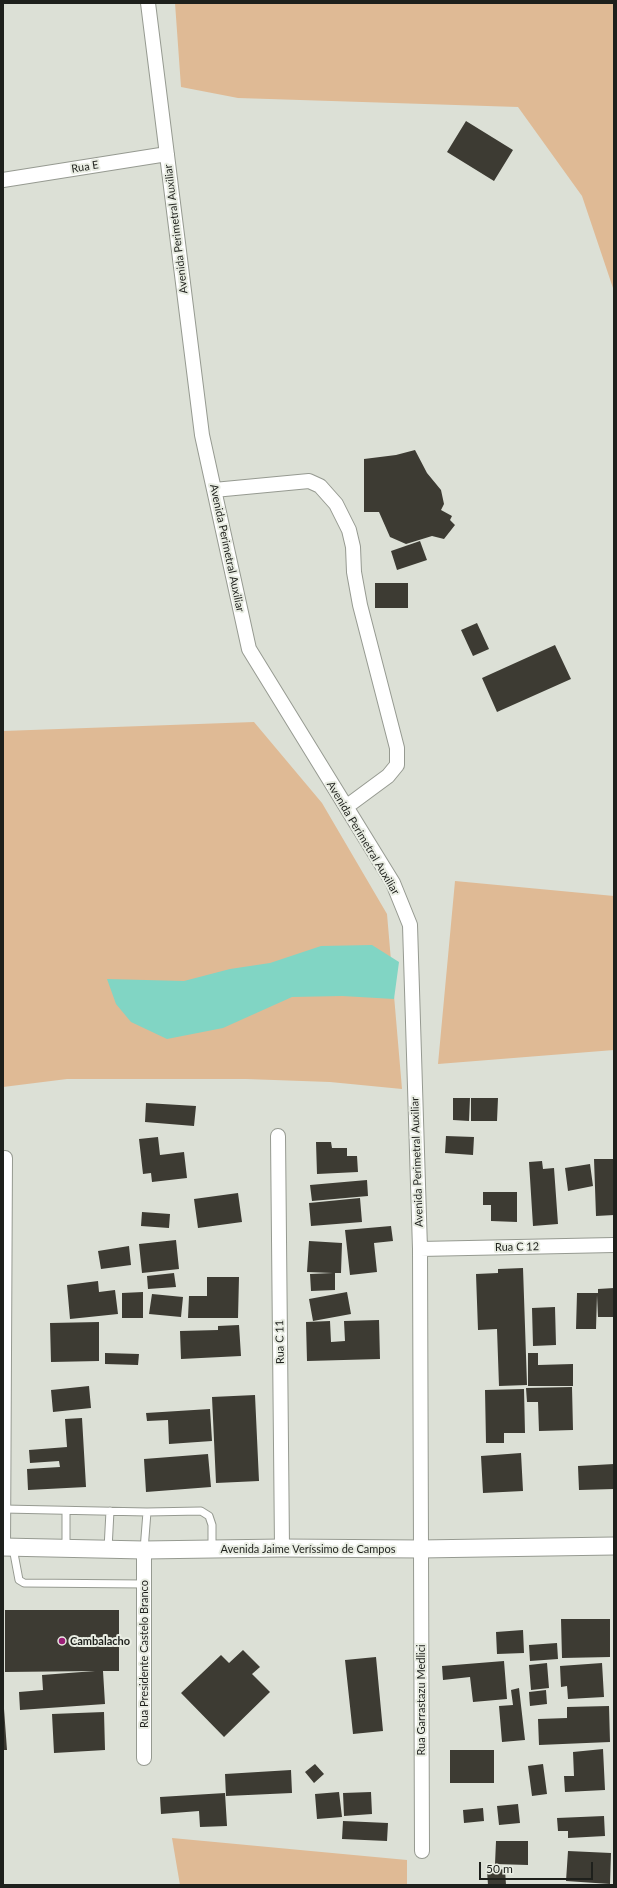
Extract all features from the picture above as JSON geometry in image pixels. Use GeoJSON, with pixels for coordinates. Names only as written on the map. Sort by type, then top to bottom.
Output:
{"type":"FeatureCollection","features":[{"type":"Feature","properties":{"kind":"street","name":"Avenida Perimetral Auxiliar"},"geometry":{"type":"LineString","coordinates":[[148,3],[202,435],[249,649],[393,883],[410,925],[420,1249],[420,1549]]}},
{"type":"Feature","properties":{"kind":"street","name":"Rua E"},"geometry":{"type":"LineString","coordinates":[[3,180],[167,154]]}},
{"type":"Feature","properties":{"kind":"street"},"geometry":{"type":"LineString","coordinates":[[214,490],[309,481],[320,486],[336,504],[349,530],[353,547],[354,572],[360,605],[397,748],[397,765],[388,776],[346,806]]}},
{"type":"Feature","properties":{"kind":"street","name":"Rua C 11"},"geometry":{"type":"LineString","coordinates":[[278,1136],[282,1548]]}},
{"type":"Feature","properties":{"kind":"street"},"geometry":{"type":"LineString","coordinates":[[5,1158],[4,1510],[6,1548]]}},
{"type":"Feature","properties":{"kind":"street","name":"Rua C 12"},"geometry":{"type":"LineString","coordinates":[[420,1249],[614,1245]]}},
{"type":"Feature","properties":{"kind":"street","name":"Avenida Jaime Veríssimo de Campos"},"geometry":{"type":"LineString","coordinates":[[6,1548],[144,1550],[282,1548],[420,1549],[614,1546]]}},
{"type":"Feature","properties":{"kind":"street","name":"Rua Garrastazu Medlici"},"geometry":{"type":"LineString","coordinates":[[420,1549],[422,1851]]}},
{"type":"Feature","properties":{"kind":"street","name":"Rua Presidente Castelo Branco"},"geometry":{"type":"LineString","coordinates":[[144,1550],[144,1758]]}},
{"type":"Feature","properties":{"kind":"lane"},"geometry":{"type":"LineString","coordinates":[[4,1510],[147,1512],[201,1511],[208,1516],[212,1525],[212,1549]]}},
{"type":"Feature","properties":{"kind":"lane"},"geometry":{"type":"LineString","coordinates":[[66,1511],[66,1548]]}},
{"type":"Feature","properties":{"kind":"lane"},"geometry":{"type":"LineString","coordinates":[[108,1549],[110,1511]]}},
{"type":"Feature","properties":{"kind":"lane"},"geometry":{"type":"LineString","coordinates":[[144,1550],[147,1512]]}},
{"type":"Feature","properties":{"kind":"lane"},"geometry":{"type":"LineString","coordinates":[[6,1548],[18,1580],[24,1583],[144,1584]]}},
{"type":"Feature","properties":{"kind":"shaded area"},"geometry":{"type":"Polygon","coordinates":[[[175,3],[614,3],[614,291],[582,196],[518,107],[238,98],[181,87],[175,3]]]}},
{"type":"Feature","properties":{"kind":"shaded area"},"geometry":{"type":"Polygon","coordinates":[[[254,722],[322,803],[387,914],[402,1089],[330,1082],[246,1079],[67,1079],[3,1087],[3,731],[254,722]]]}},
{"type":"Feature","properties":{"kind":"shaded area"},"geometry":{"type":"Polygon","coordinates":[[[455,881],[614,896],[614,1050],[438,1064],[455,881]]]}},
{"type":"Feature","properties":{"kind":"shaded area"},"geometry":{"type":"Polygon","coordinates":[[[172,1838],[407,1860],[407,1885],[180,1885],[172,1838]]]}},
{"type":"Feature","properties":{"kind":"water"},"geometry":{"type":"Polygon","coordinates":[[[372,945],[399,962],[394,999],[342,996],[292,997],[223,1028],[167,1039],[131,1022],[116,1004],[107,979],[184,981],[230,969],[270,963],[321,946],[372,945]]]}},
{"type":"Feature","properties":{"kind":"building"},"geometry":{"type":"Polygon","coordinates":[[[466,121],[513,150],[494,181],[447,152],[466,121]]]}},
{"type":"Feature","properties":{"kind":"building"},"geometry":{"type":"Polygon","coordinates":[[[415,450],[427,473],[441,490],[444,504],[441,510],[452,516],[450,520],[455,525],[444,539],[432,536],[406,544],[390,537],[379,512],[364,512],[364,459],[396,455],[415,450]]]}},
{"type":"Feature","properties":{"kind":"building"},"geometry":{"type":"Polygon","coordinates":[[[420,541],[427,560],[397,570],[391,551],[420,541]]]}},
{"type":"Feature","properties":{"kind":"building"},"geometry":{"type":"Polygon","coordinates":[[[375,583],[408,583],[408,608],[375,608],[375,583]]]}},
{"type":"Feature","properties":{"kind":"building"},"geometry":{"type":"Polygon","coordinates":[[[477,623],[489,649],[473,656],[461,630],[477,623]]]}},
{"type":"Feature","properties":{"kind":"building"},"geometry":{"type":"Polygon","coordinates":[[[555,645],[571,679],[497,712],[482,678],[555,645]]]}},
{"type":"Feature","properties":{"kind":"building"},"geometry":{"type":"Polygon","coordinates":[[[453,1098],[470,1098],[469,1121],[453,1120],[453,1098]]]}},
{"type":"Feature","properties":{"kind":"building"},"geometry":{"type":"Polygon","coordinates":[[[471,1098],[498,1098],[497,1121],[471,1121],[471,1098]]]}},
{"type":"Feature","properties":{"kind":"building"},"geometry":{"type":"Polygon","coordinates":[[[146,1103],[196,1106],[194,1126],[145,1122],[146,1103]]]}},
{"type":"Feature","properties":{"kind":"building"},"geometry":{"type":"Polygon","coordinates":[[[446,1136],[474,1137],[473,1155],[445,1153],[446,1136]]]}},
{"type":"Feature","properties":{"kind":"building"},"geometry":{"type":"Polygon","coordinates":[[[158,1137],[160,1155],[184,1152],[187,1178],[152,1182],[151,1173],[143,1174],[139,1139],[158,1137]]]}},
{"type":"Feature","properties":{"kind":"building"},"geometry":{"type":"Polygon","coordinates":[[[316,1142],[331,1142],[332,1148],[347,1148],[347,1156],[357,1156],[358,1172],[317,1174],[316,1142]]]}},
{"type":"Feature","properties":{"kind":"building"},"geometry":{"type":"Polygon","coordinates":[[[594,1159],[614,1159],[614,1215],[596,1216],[594,1159]]]}},
{"type":"Feature","properties":{"kind":"building"},"geometry":{"type":"Polygon","coordinates":[[[542,1161],[543,1169],[554,1168],[558,1224],[533,1226],[529,1162],[542,1161]]]}},
{"type":"Feature","properties":{"kind":"building"},"geometry":{"type":"Polygon","coordinates":[[[590,1164],[593,1186],[568,1191],[565,1168],[590,1164]]]}},
{"type":"Feature","properties":{"kind":"building"},"geometry":{"type":"Polygon","coordinates":[[[367,1180],[368,1196],[312,1201],[310,1185],[367,1180]]]}},
{"type":"Feature","properties":{"kind":"building"},"geometry":{"type":"Polygon","coordinates":[[[483,1192],[517,1192],[517,1222],[491,1221],[491,1205],[483,1205],[483,1192]]]}},
{"type":"Feature","properties":{"kind":"building"},"geometry":{"type":"Polygon","coordinates":[[[238,1193],[242,1222],[198,1228],[194,1199],[238,1193]]]}},
{"type":"Feature","properties":{"kind":"building"},"geometry":{"type":"Polygon","coordinates":[[[360,1198],[362,1222],[311,1226],[309,1203],[360,1198]]]}},
{"type":"Feature","properties":{"kind":"building"},"geometry":{"type":"Polygon","coordinates":[[[142,1212],[170,1214],[169,1228],[141,1226],[142,1212]]]}},
{"type":"Feature","properties":{"kind":"building"},"geometry":{"type":"Polygon","coordinates":[[[391,1226],[393,1241],[374,1243],[377,1272],[350,1275],[345,1230],[391,1226]]]}},
{"type":"Feature","properties":{"kind":"building"},"geometry":{"type":"Polygon","coordinates":[[[176,1240],[179,1269],[142,1273],[139,1244],[176,1240]]]}},
{"type":"Feature","properties":{"kind":"building"},"geometry":{"type":"Polygon","coordinates":[[[309,1241],[342,1243],[341,1273],[335,1273],[335,1290],[311,1291],[310,1274],[333,1273],[307,1272],[309,1241]]]}},
{"type":"Feature","properties":{"kind":"building"},"geometry":{"type":"Polygon","coordinates":[[[129,1246],[131,1265],[101,1269],[98,1251],[129,1246]]]}},
{"type":"Feature","properties":{"kind":"building"},"geometry":{"type":"Polygon","coordinates":[[[523,1268],[527,1385],[499,1386],[497,1329],[478,1330],[476,1274],[498,1273],[498,1269],[523,1268]]]}},
{"type":"Feature","properties":{"kind":"building"},"geometry":{"type":"Polygon","coordinates":[[[174,1273],[176,1287],[148,1289],[147,1276],[174,1273]]]}},
{"type":"Feature","properties":{"kind":"building"},"geometry":{"type":"Polygon","coordinates":[[[207,1277],[239,1277],[238,1318],[188,1318],[189,1296],[207,1296],[207,1277]]]}},
{"type":"Feature","properties":{"kind":"building"},"geometry":{"type":"Polygon","coordinates":[[[98,1281],[99,1292],[115,1290],[118,1314],[70,1319],[67,1285],[98,1281]]]}},
{"type":"Feature","properties":{"kind":"building"},"geometry":{"type":"Polygon","coordinates":[[[614,1288],[614,1317],[598,1317],[597,1295],[596,1329],[576,1329],[577,1293],[598,1293],[598,1289],[614,1288]]]}},
{"type":"Feature","properties":{"kind":"building"},"geometry":{"type":"Polygon","coordinates":[[[143,1292],[143,1318],[122,1318],[122,1293],[143,1292]]]}},
{"type":"Feature","properties":{"kind":"building"},"geometry":{"type":"Polygon","coordinates":[[[347,1292],[351,1314],[313,1321],[309,1299],[347,1292]]]}},
{"type":"Feature","properties":{"kind":"building"},"geometry":{"type":"Polygon","coordinates":[[[152,1294],[183,1297],[181,1317],[149,1314],[152,1294]]]}},
{"type":"Feature","properties":{"kind":"building"},"geometry":{"type":"Polygon","coordinates":[[[555,1307],[556,1345],[533,1346],[532,1308],[555,1307]]]}},
{"type":"Feature","properties":{"kind":"building"},"geometry":{"type":"Polygon","coordinates":[[[379,1320],[380,1359],[307,1361],[306,1322],[330,1321],[331,1342],[345,1341],[344,1321],[379,1320]]]}},
{"type":"Feature","properties":{"kind":"building"},"geometry":{"type":"Polygon","coordinates":[[[99,1322],[99,1361],[51,1362],[50,1323],[99,1322]]]}},
{"type":"Feature","properties":{"kind":"building"},"geometry":{"type":"Polygon","coordinates":[[[239,1325],[241,1356],[181,1359],[180,1331],[218,1330],[218,1326],[239,1325]]]}},
{"type":"Feature","properties":{"kind":"building"},"geometry":{"type":"Polygon","coordinates":[[[105,1353],[139,1354],[138,1365],[105,1364],[105,1353]]]}},
{"type":"Feature","properties":{"kind":"building"},"geometry":{"type":"Polygon","coordinates":[[[528,1353],[538,1353],[538,1365],[573,1364],[573,1386],[528,1386],[528,1353]]]}},
{"type":"Feature","properties":{"kind":"building"},"geometry":{"type":"Polygon","coordinates":[[[89,1386],[91,1408],[53,1412],[51,1390],[89,1386]]]}},
{"type":"Feature","properties":{"kind":"building"},"geometry":{"type":"Polygon","coordinates":[[[572,1387],[573,1430],[539,1431],[538,1402],[527,1402],[526,1388],[572,1387]]]}},
{"type":"Feature","properties":{"kind":"building"},"geometry":{"type":"Polygon","coordinates":[[[524,1389],[525,1433],[504,1433],[504,1443],[486,1443],[485,1390],[524,1389]]]}},
{"type":"Feature","properties":{"kind":"building"},"geometry":{"type":"Polygon","coordinates":[[[255,1395],[259,1481],[216,1483],[212,1397],[255,1395]]]}},
{"type":"Feature","properties":{"kind":"building"},"geometry":{"type":"Polygon","coordinates":[[[210,1409],[212,1441],[169,1444],[168,1420],[147,1421],[146,1413],[210,1409]]]}},
{"type":"Feature","properties":{"kind":"building"},"geometry":{"type":"Polygon","coordinates":[[[82,1418],[86,1487],[28,1490],[27,1469],[60,1467],[59,1461],[30,1463],[29,1450],[67,1447],[65,1419],[82,1418]]]}},
{"type":"Feature","properties":{"kind":"building"},"geometry":{"type":"Polygon","coordinates":[[[521,1453],[523,1491],[483,1493],[481,1456],[521,1453]]]}},
{"type":"Feature","properties":{"kind":"building"},"geometry":{"type":"Polygon","coordinates":[[[208,1454],[211,1487],[146,1492],[144,1459],[208,1454]]]}},
{"type":"Feature","properties":{"kind":"building"},"geometry":{"type":"Polygon","coordinates":[[[614,1464],[614,1489],[579,1490],[578,1466],[614,1464]]]}},
{"type":"Feature","properties":{"kind":"building","name":"Cambalacho"},"geometry":{"type":"Polygon","coordinates":[[[5,1610],[119,1610],[119,1671],[103,1671],[105,1704],[20,1710],[19,1692],[43,1690],[42,1675],[95,1671],[5,1672],[5,1610]]]}},
{"type":"Feature","properties":{"kind":"building"},"geometry":{"type":"Polygon","coordinates":[[[561,1619],[610,1619],[610,1657],[562,1658],[561,1619]]]}},
{"type":"Feature","properties":{"kind":"building"},"geometry":{"type":"Polygon","coordinates":[[[523,1630],[524,1653],[497,1654],[496,1632],[523,1630]]]}},
{"type":"Feature","properties":{"kind":"building"},"geometry":{"type":"Polygon","coordinates":[[[557,1643],[558,1659],[530,1661],[529,1645],[557,1643]]]}},
{"type":"Feature","properties":{"kind":"building"},"geometry":{"type":"Polygon","coordinates":[[[243,1650],[260,1667],[252,1674],[270,1692],[224,1737],[181,1693],[221,1655],[229,1663],[243,1650]]]}},
{"type":"Feature","properties":{"kind":"building"},"geometry":{"type":"Polygon","coordinates":[[[376,1657],[383,1731],[353,1734],[345,1660],[376,1657]]]}},
{"type":"Feature","properties":{"kind":"building"},"geometry":{"type":"Polygon","coordinates":[[[504,1661],[507,1699],[473,1702],[470,1677],[443,1680],[442,1666],[504,1661]]]}},
{"type":"Feature","properties":{"kind":"building"},"geometry":{"type":"Polygon","coordinates":[[[547,1663],[549,1688],[531,1690],[529,1665],[547,1663]]]}},
{"type":"Feature","properties":{"kind":"building"},"geometry":{"type":"Polygon","coordinates":[[[602,1663],[604,1697],[568,1699],[567,1686],[561,1687],[560,1666],[602,1663]]]}},
{"type":"Feature","properties":{"kind":"building"},"geometry":{"type":"Polygon","coordinates":[[[519,1688],[525,1740],[502,1742],[499,1706],[513,1705],[511,1690],[519,1688]]]}},
{"type":"Feature","properties":{"kind":"building"},"geometry":{"type":"Polygon","coordinates":[[[546,1690],[547,1704],[530,1706],[529,1692],[546,1690]]]}},
{"type":"Feature","properties":{"kind":"building"},"geometry":{"type":"Polygon","coordinates":[[[609,1706],[610,1742],[539,1745],[538,1719],[567,1718],[567,1707],[609,1706]]]}},
{"type":"Feature","properties":{"kind":"building"},"geometry":{"type":"Polygon","coordinates":[[[4,1709],[7,1750],[3,1750],[4,1709]]]}},
{"type":"Feature","properties":{"kind":"building"},"geometry":{"type":"Polygon","coordinates":[[[104,1712],[105,1750],[54,1753],[52,1714],[104,1712]]]}},
{"type":"Feature","properties":{"kind":"building"},"geometry":{"type":"Polygon","coordinates":[[[603,1749],[605,1790],[565,1792],[564,1776],[574,1776],[573,1752],[603,1749]]]}},
{"type":"Feature","properties":{"kind":"building"},"geometry":{"type":"Polygon","coordinates":[[[450,1750],[494,1750],[494,1783],[450,1783],[450,1750]]]}},
{"type":"Feature","properties":{"kind":"building"},"geometry":{"type":"Polygon","coordinates":[[[315,1764],[324,1774],[314,1783],[305,1772],[315,1764]]]}},
{"type":"Feature","properties":{"kind":"building"},"geometry":{"type":"Polygon","coordinates":[[[543,1764],[547,1794],[532,1796],[528,1766],[543,1764]]]}},
{"type":"Feature","properties":{"kind":"building"},"geometry":{"type":"Polygon","coordinates":[[[291,1770],[292,1793],[226,1796],[225,1774],[291,1770]]]}},
{"type":"Feature","properties":{"kind":"building"},"geometry":{"type":"Polygon","coordinates":[[[339,1792],[342,1817],[317,1819],[315,1794],[339,1792]]]}},
{"type":"Feature","properties":{"kind":"building"},"geometry":{"type":"Polygon","coordinates":[[[371,1792],[372,1814],[344,1816],[343,1793],[371,1792]]]}},
{"type":"Feature","properties":{"kind":"building"},"geometry":{"type":"Polygon","coordinates":[[[225,1793],[227,1826],[200,1827],[199,1811],[161,1814],[160,1797],[225,1793]]]}},
{"type":"Feature","properties":{"kind":"building"},"geometry":{"type":"Polygon","coordinates":[[[518,1804],[520,1823],[499,1825],[497,1806],[518,1804]]]}},
{"type":"Feature","properties":{"kind":"building"},"geometry":{"type":"Polygon","coordinates":[[[483,1808],[484,1821],[464,1823],[463,1810],[483,1808]]]}},
{"type":"Feature","properties":{"kind":"building"},"geometry":{"type":"Polygon","coordinates":[[[604,1816],[605,1836],[568,1838],[568,1831],[558,1831],[557,1818],[604,1816]]]}},
{"type":"Feature","properties":{"kind":"building"},"geometry":{"type":"Polygon","coordinates":[[[343,1821],[388,1823],[387,1841],[342,1839],[343,1821]]]}},
{"type":"Feature","properties":{"kind":"building"},"geometry":{"type":"Polygon","coordinates":[[[496,1841],[528,1841],[528,1865],[495,1864],[496,1841]]]}},
{"type":"Feature","properties":{"kind":"building"},"geometry":{"type":"Polygon","coordinates":[[[568,1851],[611,1853],[610,1884],[566,1881],[568,1851]]]}},
{"type":"Feature","properties":{"kind":"building"},"geometry":{"type":"Polygon","coordinates":[[[505,1869],[506,1885],[488,1885],[487,1871],[505,1869]]]}},
{"type":"Feature","properties":{"kind":"place","name":"Cambalacho"},"geometry":{"type":"Point","coordinates":[62,1641]}}]}
